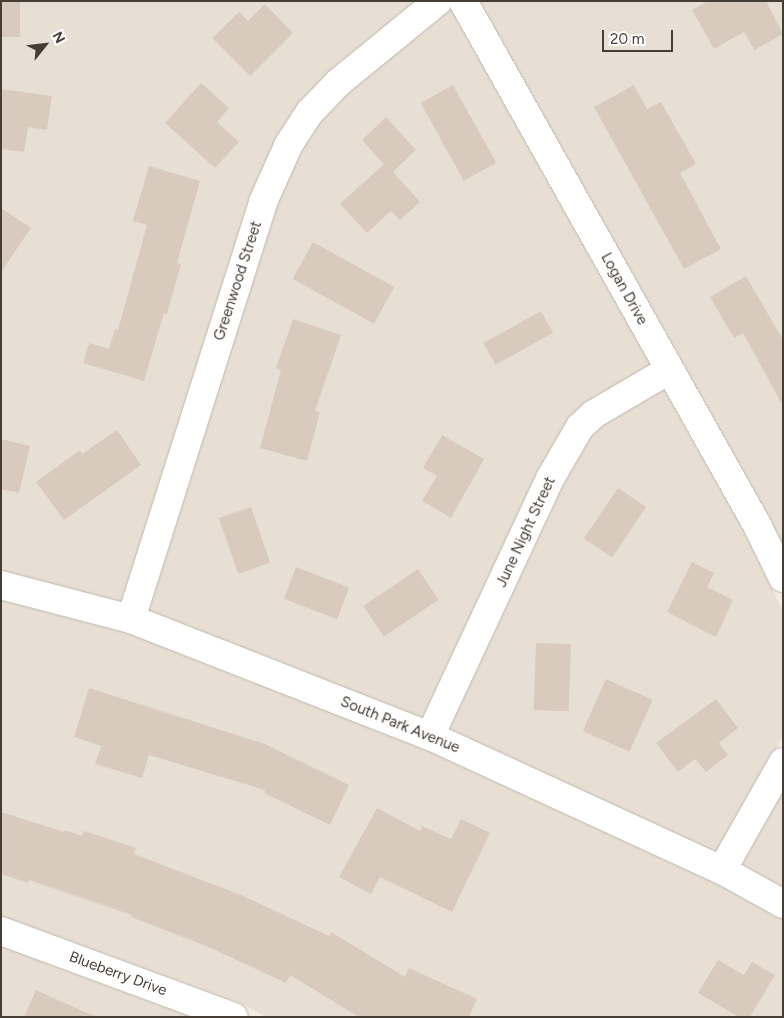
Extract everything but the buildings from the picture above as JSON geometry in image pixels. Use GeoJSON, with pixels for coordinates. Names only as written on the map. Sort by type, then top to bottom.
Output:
{"type":"FeatureCollection","features":[{"type":"Feature","properties":{"kind":"street","name":"Greenwood Street"},"geometry":{"type":"LineString","coordinates":[[131,619],[263,202],[289,144],[310,112],[339,82],[438,1]]}},
{"type":"Feature","properties":{"kind":"street","name":"Logan Drive"},"geometry":{"type":"LineString","coordinates":[[463,1],[756,525],[783,578]]}},
{"type":"Feature","properties":{"kind":"street","name":"June Night Street"},"geometry":{"type":"LineString","coordinates":[[430,736],[551,477],[580,427],[594,414],[669,370]]}},
{"type":"Feature","properties":{"kind":"street","name":"South Park Avenue"},"geometry":{"type":"LineString","coordinates":[[1,585],[131,619],[430,736],[722,870],[783,904]]}},
{"type":"Feature","properties":{"kind":"street"},"geometry":{"type":"LineString","coordinates":[[722,870],[783,762]]}},
{"type":"Feature","properties":{"kind":"street","name":"Blueberry Drive"},"geometry":{"type":"LineString","coordinates":[[1,931],[227,1015]]}},
{"type":"Feature","properties":{"kind":"shaded area"},"geometry":{"type":"Polygon","coordinates":[[[1,1],[419,1],[299,107],[123,604],[1,572],[1,1]]]}},
{"type":"Feature","properties":{"kind":"shaded area"},"geometry":{"type":"Polygon","coordinates":[[[478,1],[783,1],[783,547],[478,1]]]}},
{"type":"Feature","properties":{"kind":"shaded area"},"geometry":{"type":"Polygon","coordinates":[[[450,7],[652,367],[588,404],[424,719],[147,611],[276,205],[300,149],[321,119],[348,91],[450,7]]]}},
{"type":"Feature","properties":{"kind":"shaded area"},"geometry":{"type":"Polygon","coordinates":[[[663,388],[744,531],[783,611],[783,736],[717,853],[448,729],[563,481],[591,434],[602,424],[663,388]]]}},
{"type":"Feature","properties":{"kind":"shaded area"},"geometry":{"type":"Polygon","coordinates":[[[1,599],[126,631],[424,747],[715,881],[783,919],[783,1017],[266,1017],[243,1004],[1,917],[1,599]]]}},
{"type":"Feature","properties":{"kind":"shaded area"},"geometry":{"type":"Polygon","coordinates":[[[783,787],[783,889],[740,864],[783,787]]]}},
{"type":"Feature","properties":{"kind":"shaded area"},"geometry":{"type":"Polygon","coordinates":[[[1,945],[199,1017],[1,1017],[1,945]]]}}]}
